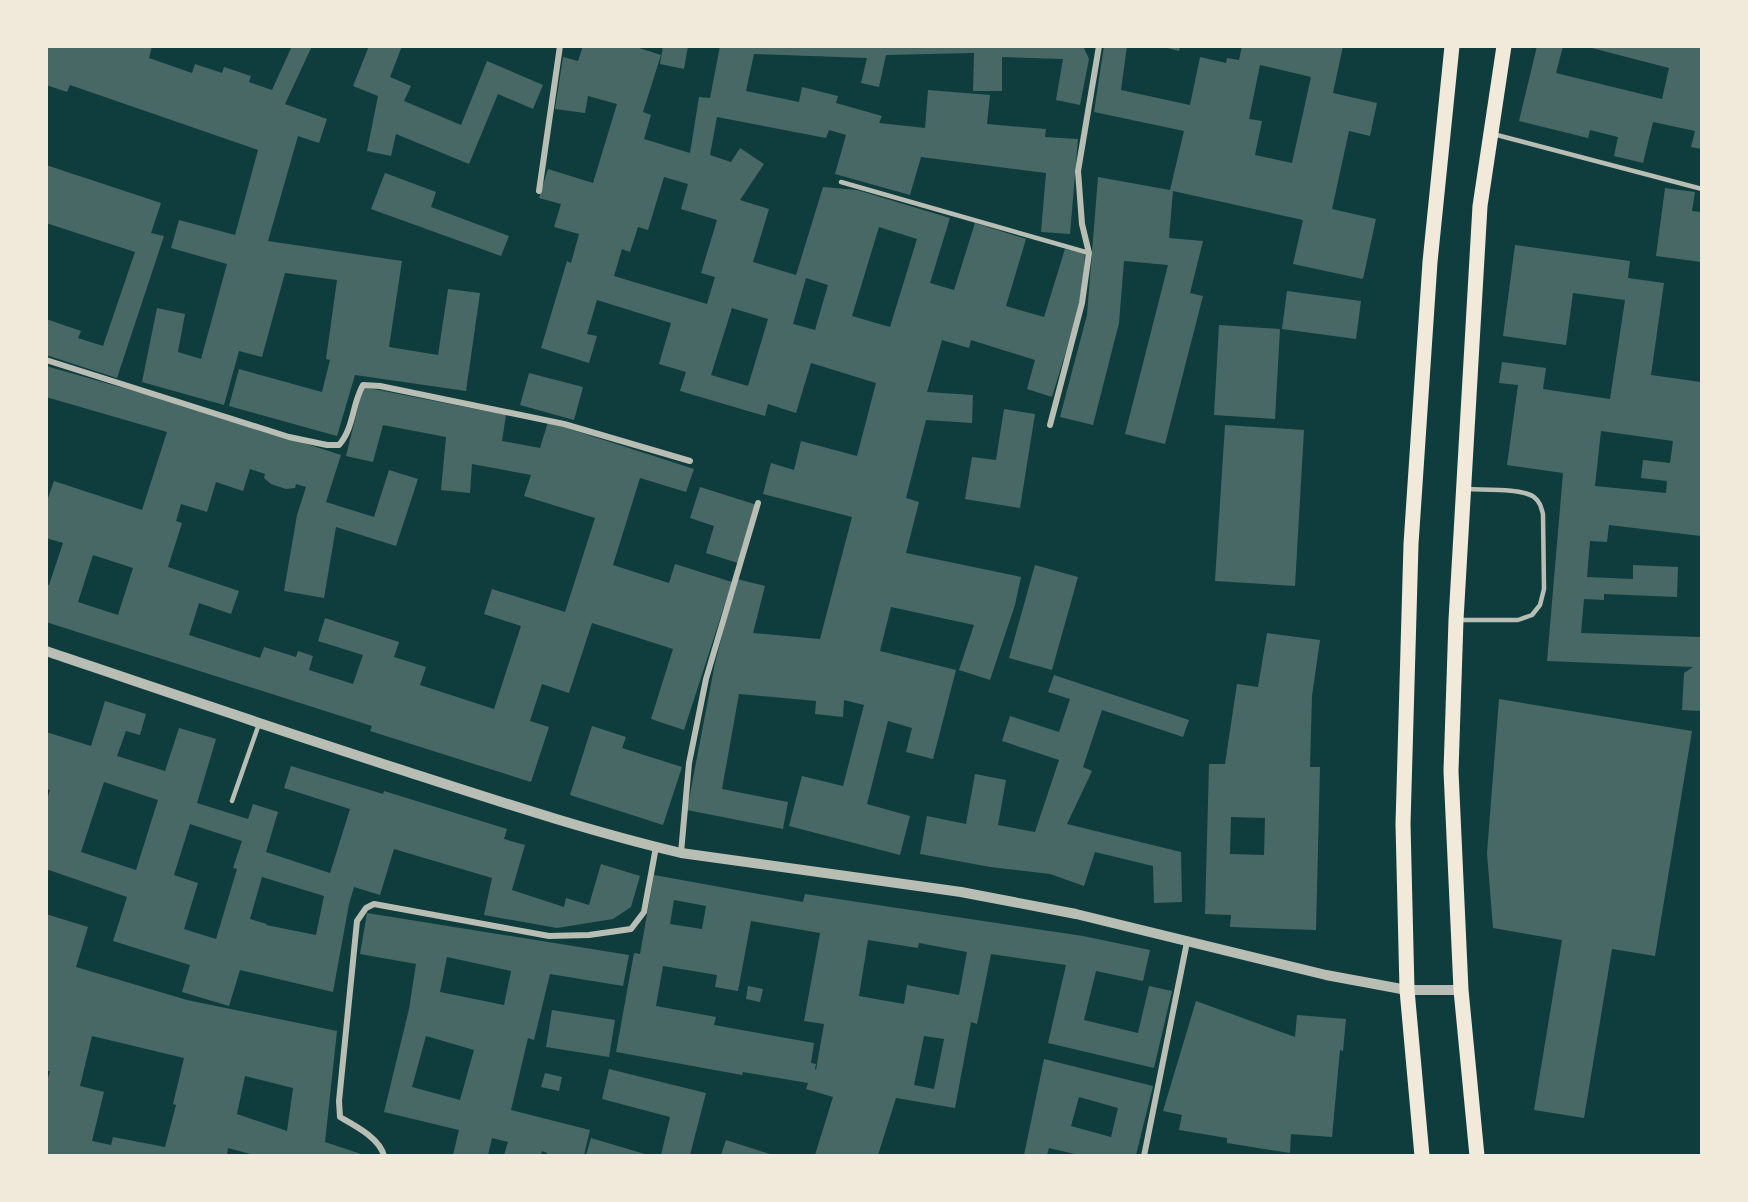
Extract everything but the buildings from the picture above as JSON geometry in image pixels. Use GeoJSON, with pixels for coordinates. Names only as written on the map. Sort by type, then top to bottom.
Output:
{"type":"FeatureCollection","features":[{"type":"Feature","properties":{"kind":"main road"},"geometry":{"type":"LineString","coordinates":[[1422,1155],[1407,990],[1403,824],[1411,544],[1431,262],[1452,46]]}},
{"type":"Feature","properties":{"kind":"main road"},"geometry":{"type":"LineString","coordinates":[[1477,1155],[1461,990],[1451,771],[1456,620],[1480,206],[1504,46]]}},
{"type":"Feature","properties":{"kind":"street"},"geometry":{"type":"LineString","coordinates":[[539,191],[560,46]]}},
{"type":"Feature","properties":{"kind":"street"},"geometry":{"type":"LineString","coordinates":[[1050,425],[1082,303],[1089,252],[1082,224],[1078,171],[1099,46]]}},
{"type":"Feature","properties":{"kind":"street"},"geometry":{"type":"LineString","coordinates":[[46,360],[289,437],[327,445],[339,444],[347,436],[358,394],[363,385],[380,386],[564,424],[690,461]]}},
{"type":"Feature","properties":{"kind":"street"},"geometry":{"type":"LineString","coordinates":[[681,853],[689,763],[706,679],[758,503]]}},
{"type":"Feature","properties":{"kind":"street"},"geometry":{"type":"LineString","coordinates":[[46,651],[259,724],[532,813],[681,853],[961,892],[1076,914],[1326,975],[1407,990],[1461,990]]}},
{"type":"Feature","properties":{"kind":"street"},"geometry":{"type":"LineString","coordinates":[[384,1155],[382,1149],[360,1129],[340,1117],[339,1101],[357,921],[366,908],[374,904],[549,936],[589,936],[631,929],[644,912],[656,847]]}},
{"type":"Feature","properties":{"kind":"street"},"geometry":{"type":"LineString","coordinates":[[1144,1155],[1187,942]]}},
{"type":"Feature","properties":{"kind":"lane"},"geometry":{"type":"LineString","coordinates":[[1491,134],[1701,189]]}},
{"type":"Feature","properties":{"kind":"lane"},"geometry":{"type":"LineString","coordinates":[[841,182],[1089,252]]}},
{"type":"Feature","properties":{"kind":"lane"},"geometry":{"type":"LineString","coordinates":[[1456,620],[1518,620],[1532,615],[1540,605],[1544,589],[1543,514],[1540,502],[1532,495],[1521,492],[1464,489]]}},
{"type":"Feature","properties":{"kind":"lane"},"geometry":{"type":"LineString","coordinates":[[232,801],[259,724]]}}]}
